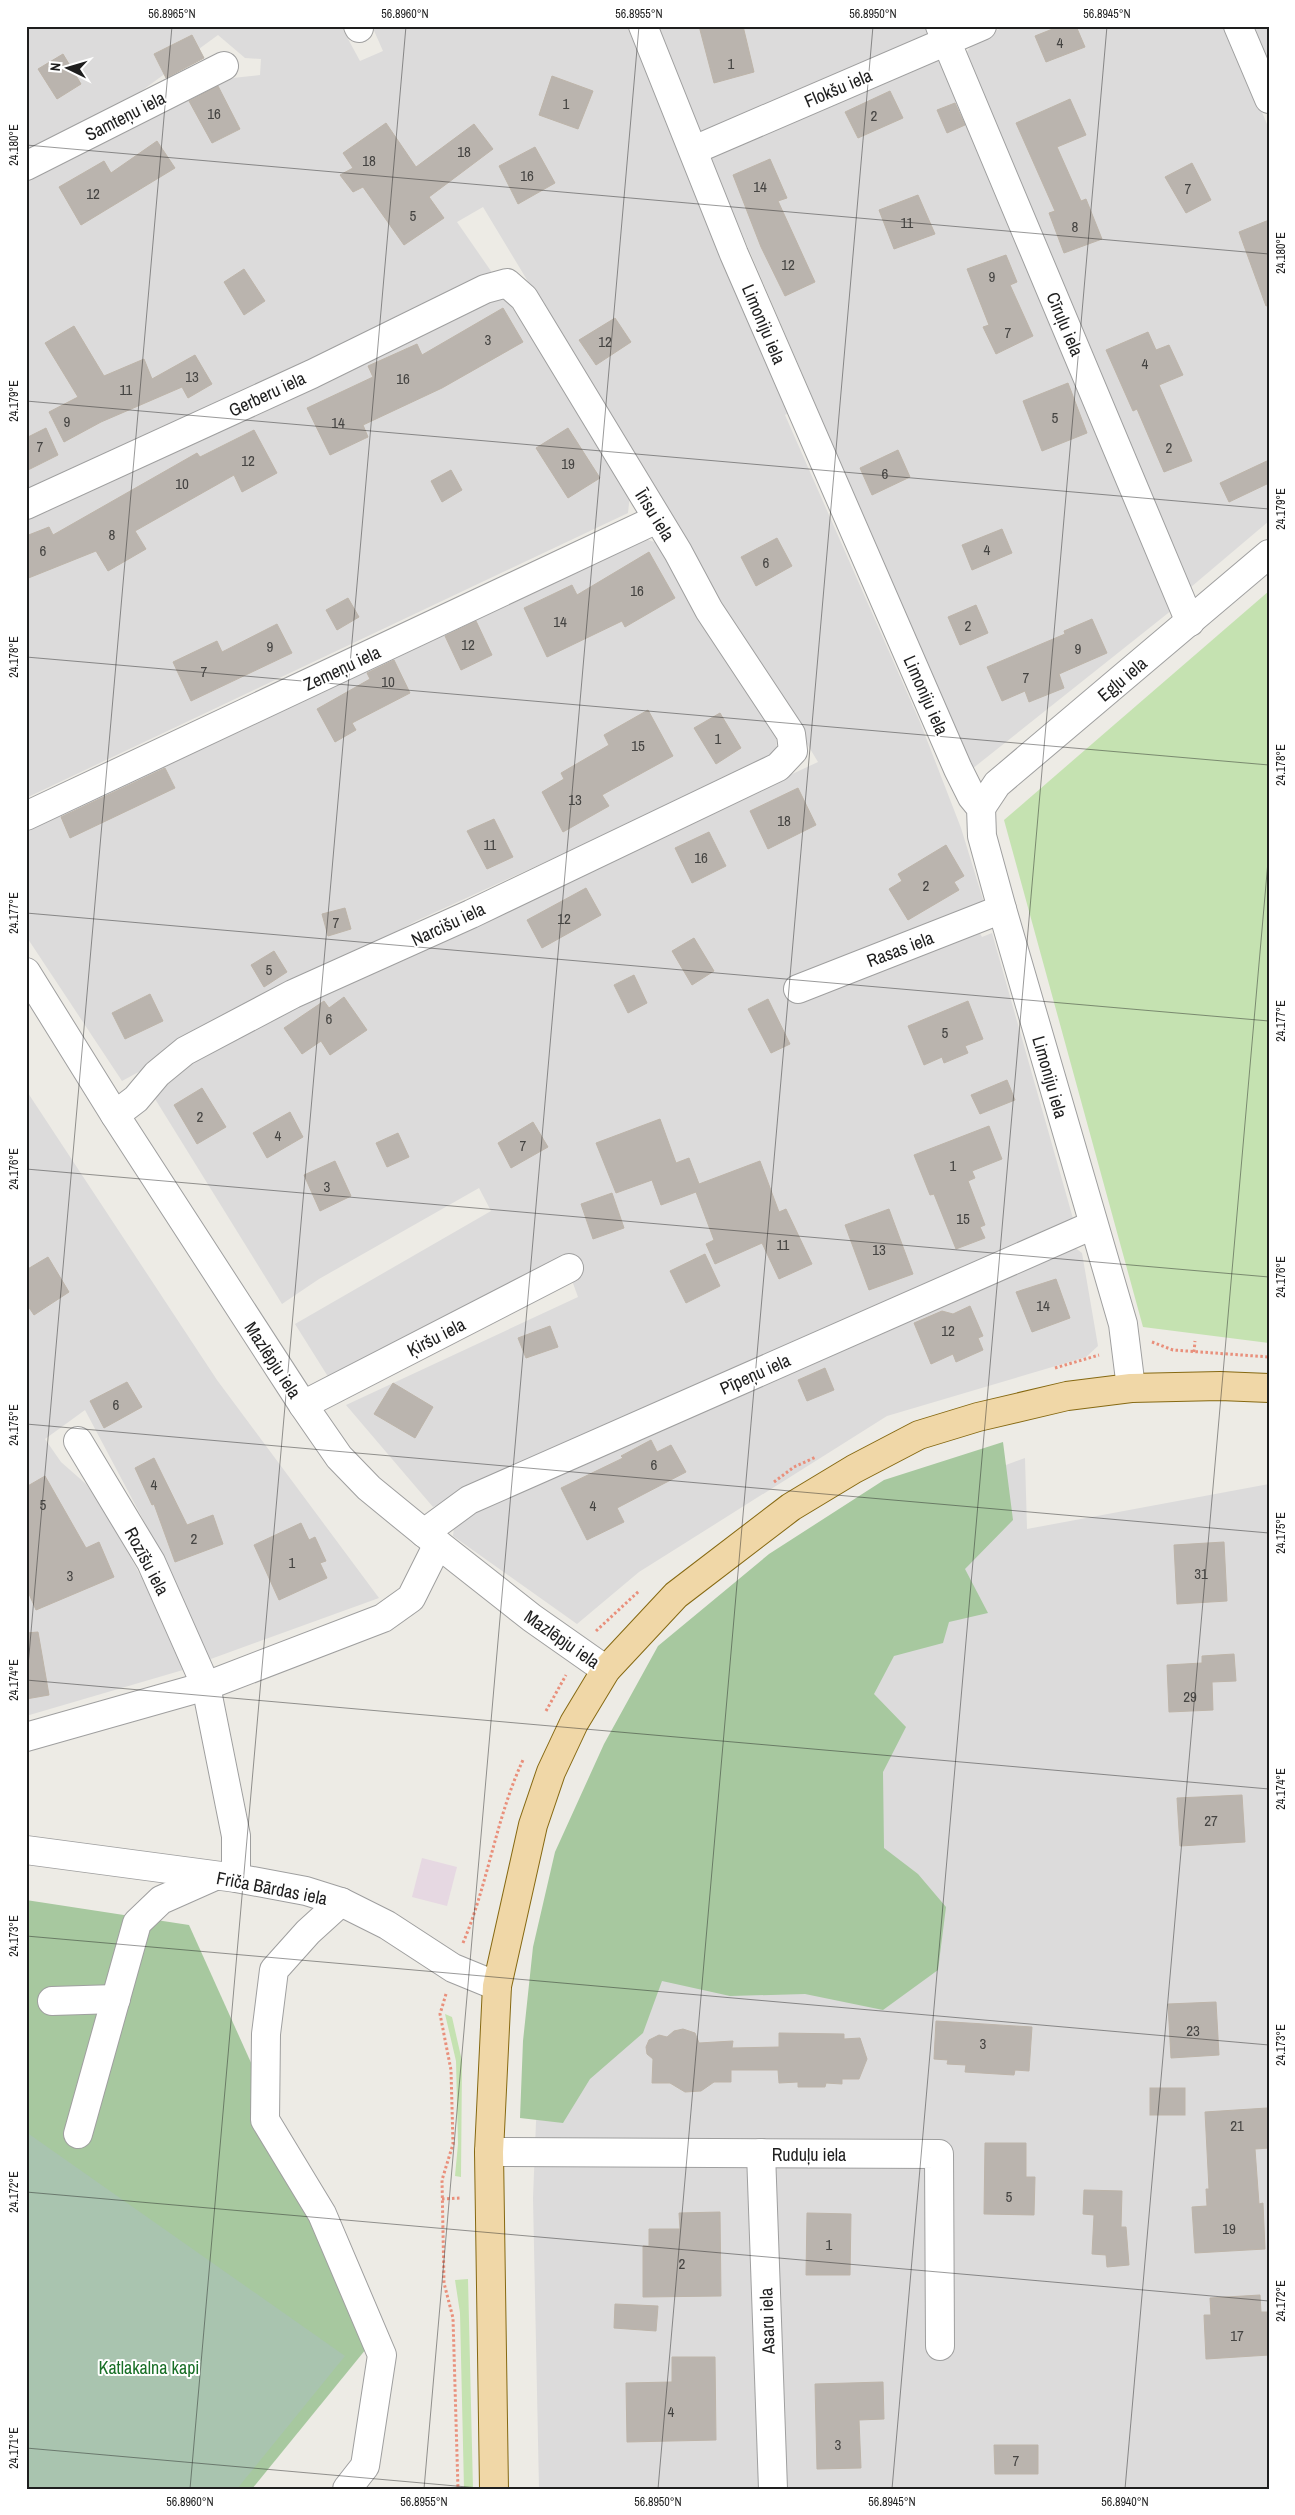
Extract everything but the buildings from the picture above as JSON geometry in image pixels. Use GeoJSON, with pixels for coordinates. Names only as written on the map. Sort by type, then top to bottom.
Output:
{"type":"FeatureCollection","features":[{"type":"Feature","properties":{"kind":"main road"},"geometry":{"type":"LineString","coordinates":[[494,2489],[489,2152],[497,1986],[532,1825],[548,1781],[574,1723],[606,1670],[676,1595],[791,1507],[854,1469],[919,1436],[978,1417],[1067,1396],[1132,1388],[1220,1386],[1269,1388]]}},
{"type":"Feature","properties":{"kind":"street","name":"Limoniju iela"},"geometry":{"type":"LineString","coordinates":[[643,26],[734,254],[938,724],[972,798],[981,808],[982,836],[1127,1343],[1132,1388]]}},
{"type":"Feature","properties":{"kind":"street","name":"Flokšu iela"},"geometry":{"type":"LineString","coordinates":[[694,150],[943,34],[982,26]]}},
{"type":"Feature","properties":{"kind":"street"},"geometry":{"type":"LineString","coordinates":[[1238,26],[1269,99]]}},
{"type":"Feature","properties":{"kind":"street","name":"Cīruļu iela"},"geometry":{"type":"LineString","coordinates":[[943,34],[1190,622]]}},
{"type":"Feature","properties":{"kind":"street","name":"Samteņu iela"},"geometry":{"type":"LineString","coordinates":[[26,166],[224,66]]}},
{"type":"Feature","properties":{"kind":"street","name":"Gerberu iela"},"geometry":{"type":"LineString","coordinates":[[26,506],[312,374],[484,289],[508,283]]}},
{"type":"Feature","properties":{"kind":"street","name":"Īrisu iela"},"geometry":{"type":"LineString","coordinates":[[508,283],[524,298],[657,519],[709,610],[791,734],[794,751]]}},
{"type":"Feature","properties":{"kind":"street","name":"Zemeņu iela"},"geometry":{"type":"LineString","coordinates":[[26,816],[657,519]]}},
{"type":"Feature","properties":{"kind":"street","name":"Egļu iela"},"geometry":{"type":"LineString","coordinates":[[981,808],[997,784],[1269,554]]}},
{"type":"Feature","properties":{"kind":"street","name":"Narcišu iela"},"geometry":{"type":"LineString","coordinates":[[115,1115],[136,1099],[157,1074],[186,1051],[293,994],[470,914],[778,768],[794,751]]}},
{"type":"Feature","properties":{"kind":"street","name":"Rasas iela"},"geometry":{"type":"LineString","coordinates":[[798,988],[1002,909]]}},
{"type":"Feature","properties":{"kind":"street","name":"Mazlēpju iela"},"geometry":{"type":"LineString","coordinates":[[26,972],[115,1115],[303,1405],[339,1457],[369,1488],[431,1538],[532,1618],[606,1670]]}},
{"type":"Feature","properties":{"kind":"street","name":"Pīpeņu iela"},"geometry":{"type":"LineString","coordinates":[[431,1538],[469,1500],[1093,1225]]}},
{"type":"Feature","properties":{"kind":"street","name":"Ķiršu iela"},"geometry":{"type":"LineString","coordinates":[[303,1405],[569,1268]]}},
{"type":"Feature","properties":{"kind":"street","name":"Rozīšu iela"},"geometry":{"type":"LineString","coordinates":[[78,1441],[150,1562],[206,1686],[236,1836],[225,1877]]}},
{"type":"Feature","properties":{"kind":"street"},"geometry":{"type":"LineString","coordinates":[[26,1737],[206,1686],[383,1618],[411,1598],[431,1538]]}},
{"type":"Feature","properties":{"kind":"street","name":"Friča Bārdas iela"},"geometry":{"type":"LineString","coordinates":[[26,1850],[225,1877],[306,1891],[341,1902],[387,1925],[453,1968],[497,1986]]}},
{"type":"Feature","properties":{"kind":"street"},"geometry":{"type":"LineString","coordinates":[[78,2134],[137,1923],[161,1900],[225,1877]]}},
{"type":"Feature","properties":{"kind":"street"},"geometry":{"type":"LineString","coordinates":[[341,1902],[308,1932],[274,1970],[266,2034],[265,2120],[322,2214],[382,2355],[365,2466],[347,2489]]}},
{"type":"Feature","properties":{"kind":"street"},"geometry":{"type":"LineString","coordinates":[[52,2001],[116,1999]]}},
{"type":"Feature","properties":{"kind":"street","name":"Ruduļu iela"},"geometry":{"type":"LineString","coordinates":[[489,2152],[939,2154],[940,2346]]}},
{"type":"Feature","properties":{"kind":"street","name":"Asaru iela"},"geometry":{"type":"LineString","coordinates":[[762,2153],[772,2489]]}},
{"type":"Feature","properties":{"kind":"path"},"geometry":{"type":"LineString","coordinates":[[1194,1352],[1195,1341]]}},
{"type":"Feature","properties":{"kind":"path"},"geometry":{"type":"LineString","coordinates":[[1049,1369],[1096,1357],[1116,1344],[1127,1343],[1152,1342],[1173,1350],[1269,1357]]}},
{"type":"Feature","properties":{"kind":"path"},"geometry":{"type":"LineString","coordinates":[[772,1484],[794,1467],[821,1454]]}},
{"type":"Feature","properties":{"kind":"path"},"geometry":{"type":"LineString","coordinates":[[542,1720],[554,1694],[600,1625],[644,1586]]}},
{"type":"Feature","properties":{"kind":"path"},"geometry":{"type":"LineString","coordinates":[[458,2489],[453,2318],[444,2283],[442,2199],[442,2180],[453,2144],[451,2070],[440,2014],[453,1968],[473,1922],[488,1860],[513,1782],[525,1755]]}},
{"type":"Feature","properties":{"kind":"path"},"geometry":{"type":"LineString","coordinates":[[442,2199],[460,2198]]}},
{"type":"Feature","properties":{"kind":"shaded area"},"geometry":{"type":"Polygon","coordinates":[[[26,26],[341,26],[360,61],[383,51],[372,26],[627,26],[790,412],[785,415],[920,722],[961,828],[985,906],[783,988],[789,1001],[818,991],[976,926],[982,937],[992,933],[1074,1222],[433,1507],[346,1405],[578,1297],[570,1275],[332,1383],[295,1324],[491,1211],[479,1188],[319,1279],[282,1304],[152,1094],[197,1058],[420,947],[818,762],[483,207],[457,222],[493,274],[113,457],[26,489],[26,182],[223,79],[260,75],[261,59],[245,58],[218,35],[140,92],[26,151],[26,26]]]}},
{"type":"Feature","properties":{"kind":"shaded area"},"geometry":{"type":"Polygon","coordinates":[[[655,26],[929,26],[934,36],[701,138],[655,26]]]}},
{"type":"Feature","properties":{"kind":"shaded area"},"geometry":{"type":"Polygon","coordinates":[[[1007,26],[1226,26],[1269,129],[1269,521],[1191,587],[964,56],[977,38],[1007,26]]]}},
{"type":"Feature","properties":{"kind":"shaded area"},"geometry":{"type":"Polygon","coordinates":[[[1250,26],[1269,26],[1269,71],[1250,26]]]}},
{"type":"Feature","properties":{"kind":"shaded area"},"geometry":{"type":"Polygon","coordinates":[[[942,52],[1177,606],[972,769],[707,152],[942,52]]]}},
{"type":"Feature","properties":{"kind":"shaded area"},"geometry":{"type":"Polygon","coordinates":[[[493,296],[508,301],[630,494],[628,513],[26,798],[26,516],[493,296]]]}},
{"type":"Feature","properties":{"kind":"shaded area"},"geometry":{"type":"Polygon","coordinates":[[[645,539],[661,544],[776,727],[777,756],[416,921],[122,1081],[26,936],[26,828],[645,539]]]}},
{"type":"Feature","properties":{"kind":"shaded area"},"geometry":{"type":"Polygon","coordinates":[[[26,1090],[217,1380],[379,1598],[208,1660],[147,1527],[85,1410],[45,1439],[61,1462],[86,1484],[110,1520],[145,1584],[183,1670],[26,1716],[26,1090]]]}},
{"type":"Feature","properties":{"kind":"shaded area"},"geometry":{"type":"Polygon","coordinates":[[[1074,1247],[1082,1253],[1098,1346],[1086,1357],[887,1416],[639,1572],[577,1624],[453,1536],[455,1519],[1074,1247]]]}},
{"type":"Feature","properties":{"kind":"shaded area"},"geometry":{"type":"Polygon","coordinates":[[[1025,1458],[1027,1529],[1269,1484],[1269,2489],[539,2489],[533,2198],[536,2122],[560,1896],[837,1528],[1025,1458]]]}},
{"type":"Feature","properties":{"kind":"shaded area"},"geometry":{"type":"Polygon","coordinates":[[[422,1858],[457,1867],[447,1906],[412,1897],[422,1858]]]}},
{"type":"Feature","properties":{"kind":"green space"},"geometry":{"type":"Polygon","coordinates":[[[1269,591],[1269,1343],[1143,1327],[1004,820],[1269,591]]]}},
{"type":"Feature","properties":{"kind":"green space"},"geometry":{"type":"Polygon","coordinates":[[[1003,1442],[1013,1520],[965,1569],[988,1613],[949,1622],[943,1643],[894,1656],[874,1694],[906,1727],[883,1772],[884,1848],[918,1874],[946,1907],[938,1970],[883,2010],[805,1994],[730,1996],[662,1981],[643,2033],[590,2079],[563,2123],[520,2118],[523,2041],[533,1947],[555,1852],[604,1744],[658,1646],[769,1554],[884,1480],[1003,1442]]]}},
{"type":"Feature","properties":{"kind":"green space"},"geometry":{"type":"Polygon","coordinates":[[[26,1900],[189,1925],[375,2338],[252,2489],[26,2489],[26,1900]]]}},
{"type":"Feature","properties":{"kind":"green space"},"geometry":{"type":"Polygon","coordinates":[[[445,2014],[452,2017],[462,2061],[461,2177],[455,2176],[458,2144],[456,2061],[445,2014]]]}},
{"type":"Feature","properties":{"kind":"green space","name":"Katlakalna kapi"},"geometry":{"type":"Polygon","coordinates":[[[26,2132],[345,2356],[237,2489],[26,2489],[26,2132]]]}},
{"type":"Feature","properties":{"kind":"green space"},"geometry":{"type":"Polygon","coordinates":[[[468,2279],[473,2489],[464,2489],[460,2313],[455,2280],[468,2279]]]}}]}
